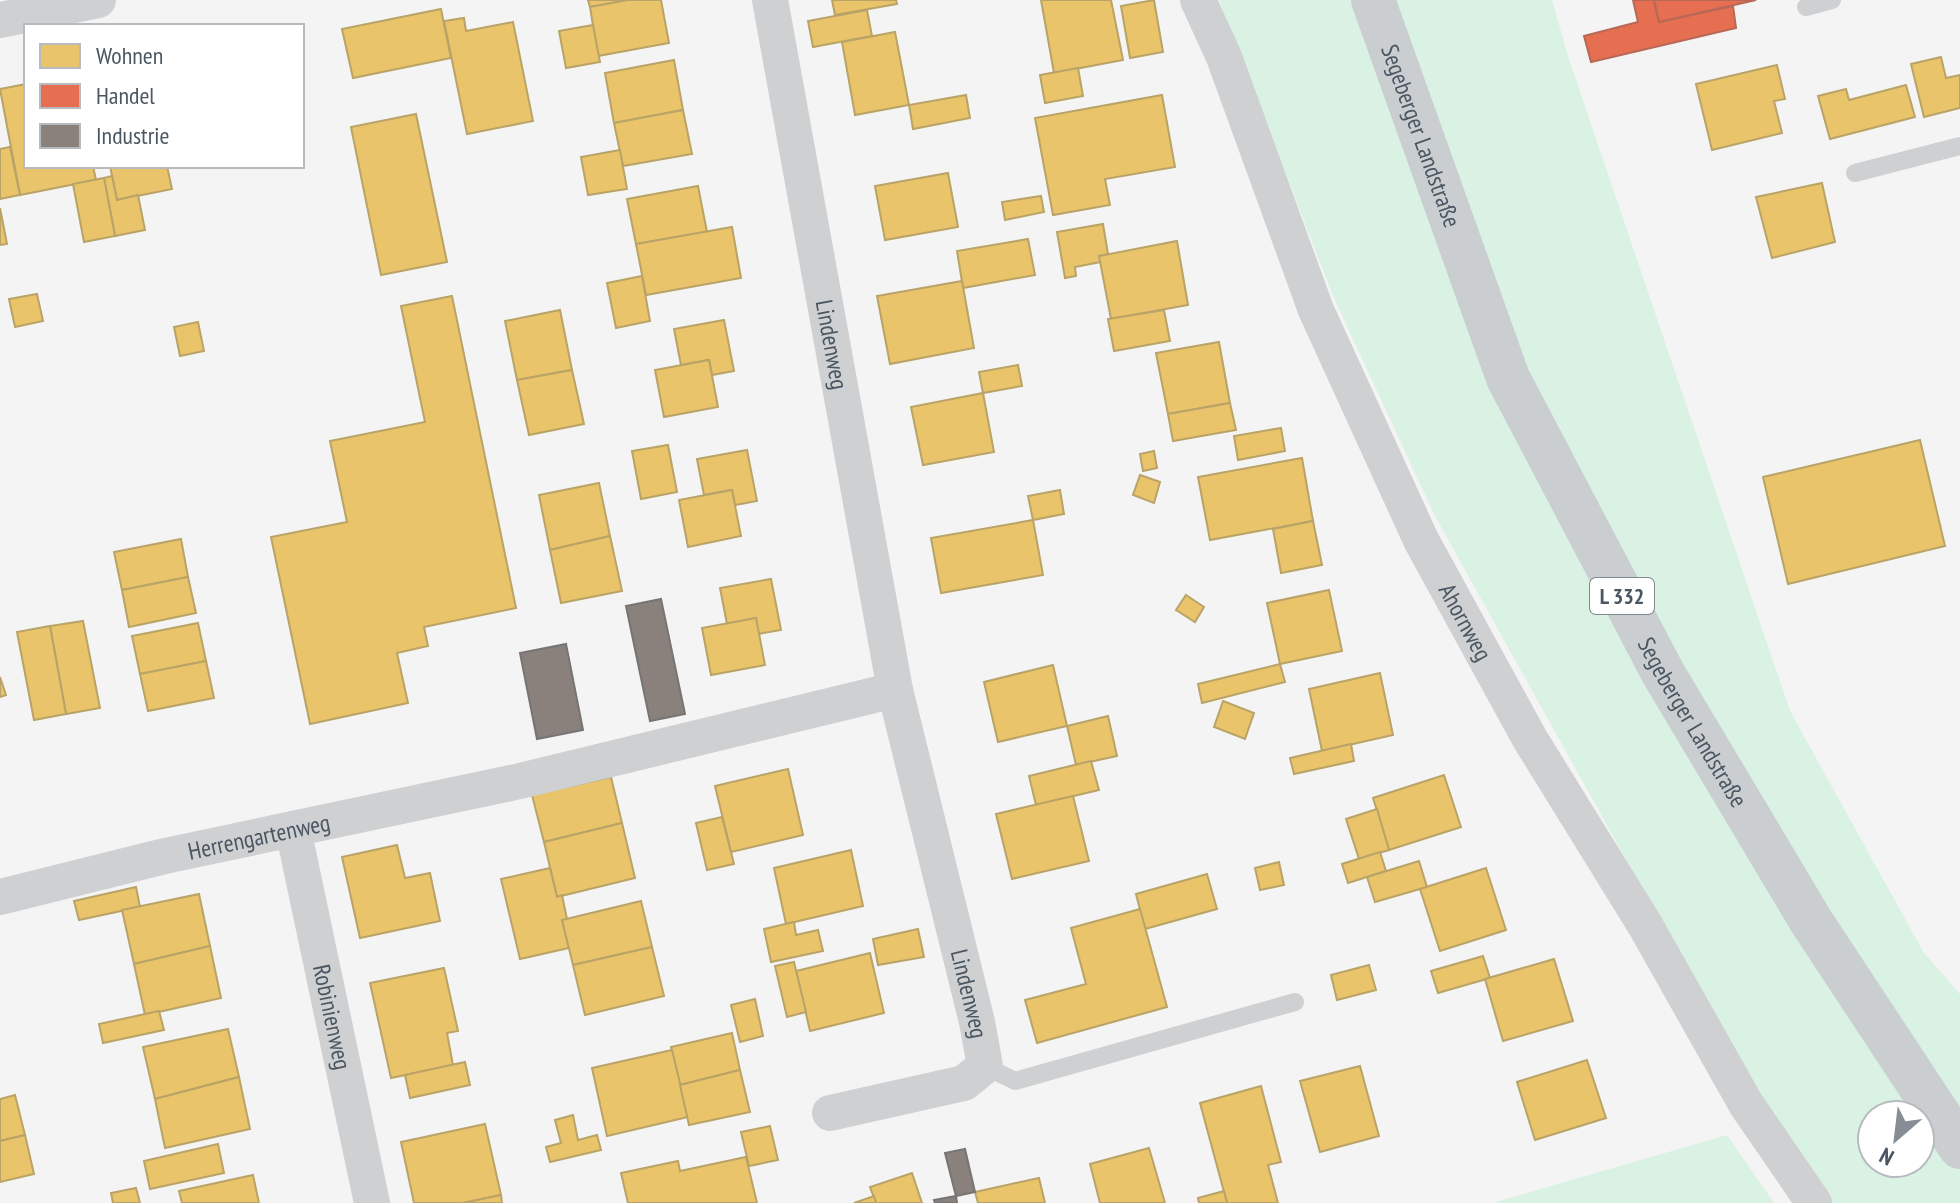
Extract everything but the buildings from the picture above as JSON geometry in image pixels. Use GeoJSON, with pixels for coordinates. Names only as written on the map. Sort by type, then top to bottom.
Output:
{"type":"FeatureCollection","features":[{"type":"Feature","properties":{"kind":"main road","name":"Segeberger Landstraße"},"geometry":{"type":"LineString","coordinates":[[1373,0],[1508,378],[1663,673],[1811,921],[1960,1147]]}},
{"type":"Feature","properties":{"kind":"street"},"geometry":{"type":"LineString","coordinates":[[0,20],[98,0]]}},
{"type":"Feature","properties":{"kind":"street","name":"Lindenweg"},"geometry":{"type":"LineString","coordinates":[[770,0],[895,690],[985,1066],[964,1083],[830,1113]]}},
{"type":"Feature","properties":{"kind":"street","name":"Ahornweg"},"geometry":{"type":"LineString","coordinates":[[1198,0],[1224,57],[1316,310],[1421,540],[1530,739],[1645,925],[1746,1104],[1814,1203]]}},
{"type":"Feature","properties":{"kind":"street","name":"Herrengartenweg"},"geometry":{"type":"LineString","coordinates":[[0,897],[165,856],[520,781],[895,690]]}},
{"type":"Feature","properties":{"kind":"street","name":"Robinienweg"},"geometry":{"type":"LineString","coordinates":[[293,829],[372,1203]]}},
{"type":"Feature","properties":{"kind":"lane"},"geometry":{"type":"LineString","coordinates":[[1806,7],[1832,0]]}},
{"type":"Feature","properties":{"kind":"lane"},"geometry":{"type":"LineString","coordinates":[[1855,173],[1960,146]]}},
{"type":"Feature","properties":{"kind":"lane","name":"Lindenweg"},"geometry":{"type":"LineString","coordinates":[[985,1066],[1015,1081],[1295,1002]]}},
{"type":"Feature","properties":{"kind":"green space"},"geometry":{"type":"Polygon","coordinates":[[[1219,0],[1552,0],[1568,56],[1790,711],[1924,953],[1960,994],[1960,1203],[1831,1203],[1758,1097],[1435,516],[1333,296],[1219,0]]]}},
{"type":"Feature","properties":{"kind":"green space"},"geometry":{"type":"Polygon","coordinates":[[[1727,1135],[1774,1203],[1492,1203],[1727,1135]]]}}]}
